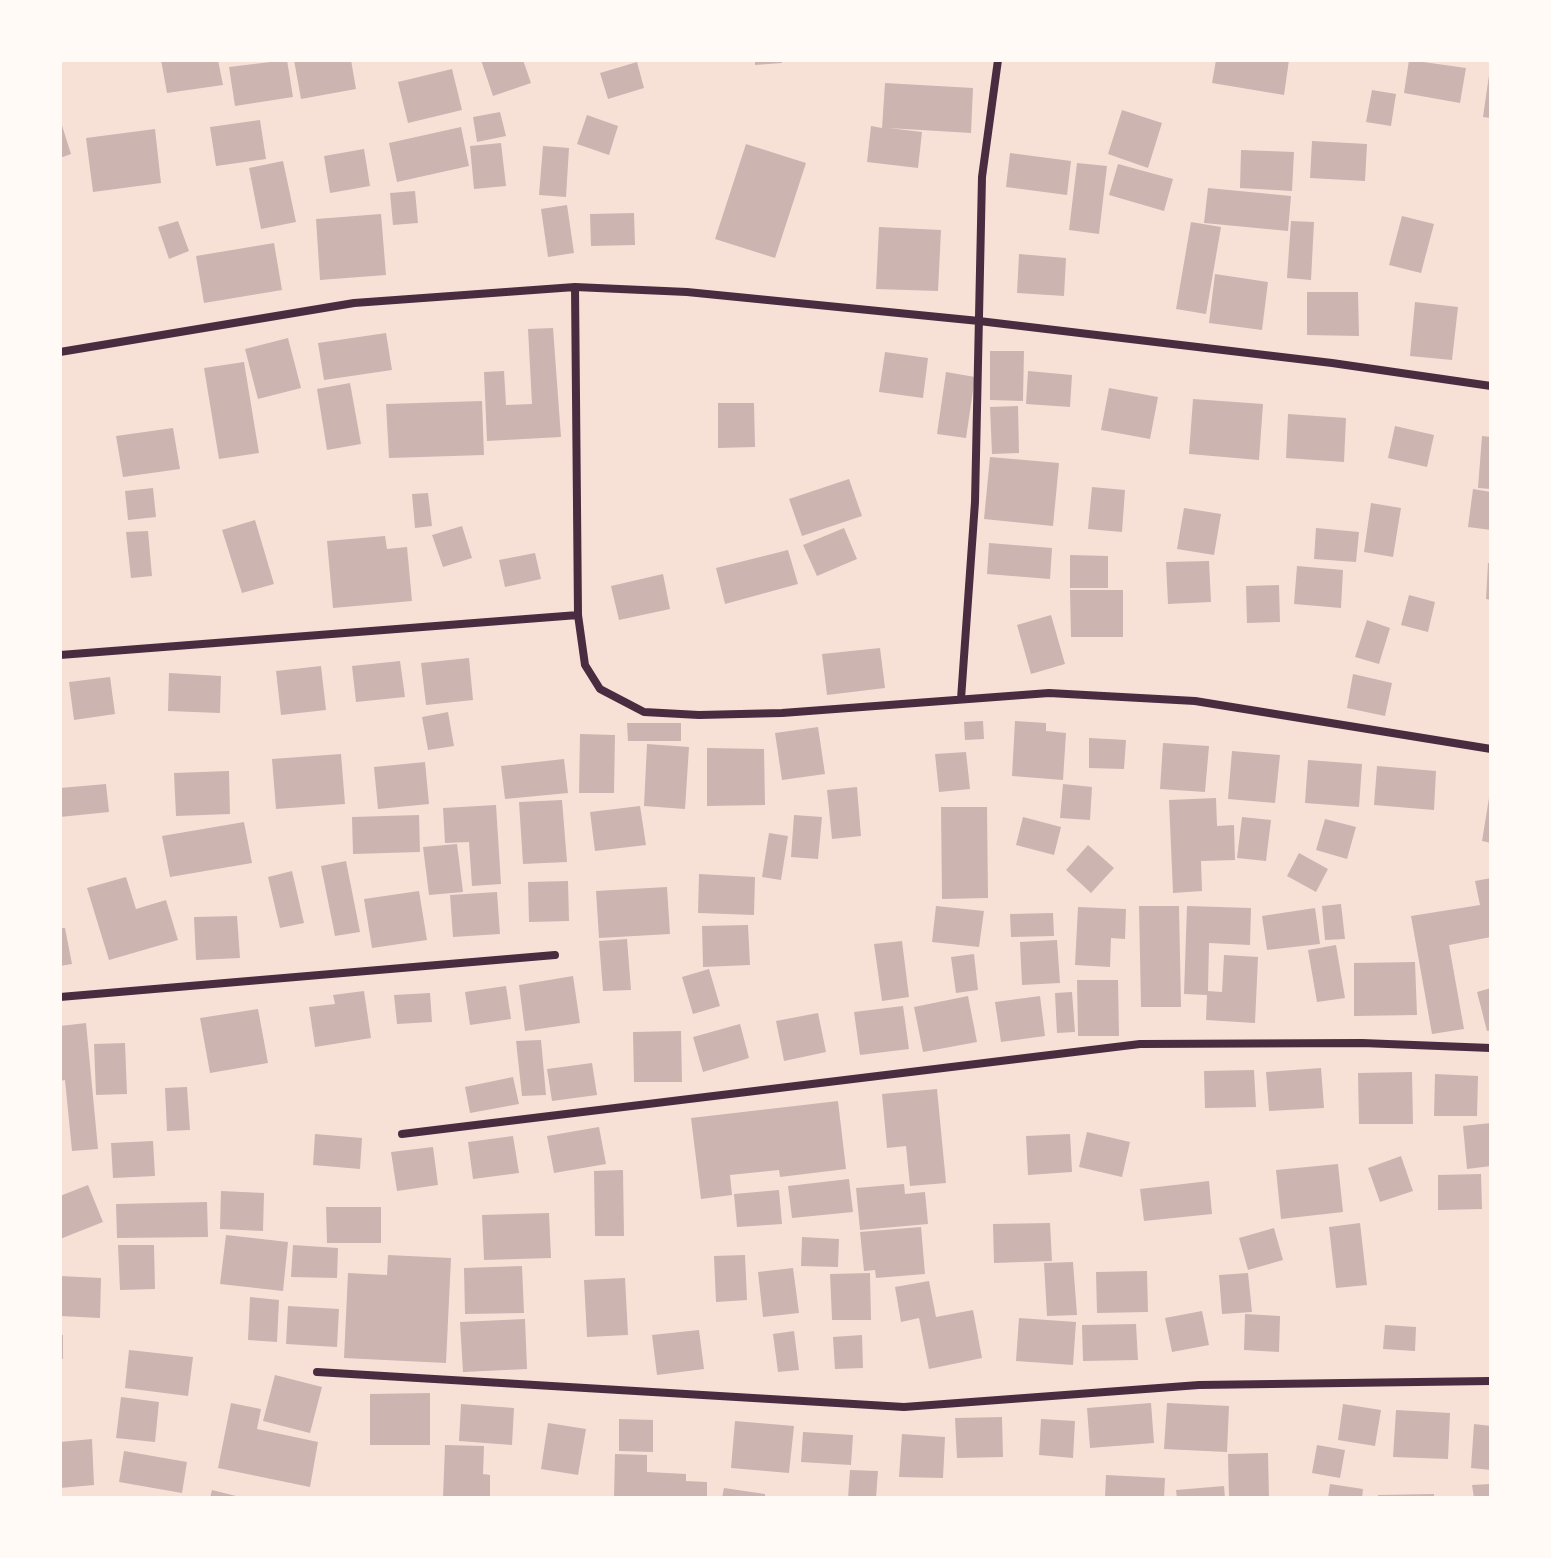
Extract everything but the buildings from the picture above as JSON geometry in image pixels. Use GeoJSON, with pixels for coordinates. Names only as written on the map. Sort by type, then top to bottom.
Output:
{"type":"FeatureCollection","features":[{"type":"Feature","properties":{"kind":"street"},"geometry":{"type":"LineString","coordinates":[[961,699],[975,502],[982,177],[998,60]]}},
{"type":"Feature","properties":{"kind":"street"},"geometry":{"type":"LineString","coordinates":[[575,287],[578,615],[585,665],[600,689],[644,712],[699,715],[782,713],[1049,693],[1195,701],[1491,749]]}},
{"type":"Feature","properties":{"kind":"street"},"geometry":{"type":"LineString","coordinates":[[60,352],[354,303],[575,287],[687,292],[979,321],[1491,386]]}},
{"type":"Feature","properties":{"kind":"street"},"geometry":{"type":"LineString","coordinates":[[60,655],[578,615]]}},
{"type":"Feature","properties":{"kind":"street"},"geometry":{"type":"LineString","coordinates":[[60,997],[555,955]]}},
{"type":"Feature","properties":{"kind":"street"},"geometry":{"type":"LineString","coordinates":[[402,1134],[1140,1044],[1362,1043],[1491,1048]]}},
{"type":"Feature","properties":{"kind":"street"},"geometry":{"type":"LineString","coordinates":[[317,1372],[904,1407],[1199,1385],[1491,1381]]}}]}
